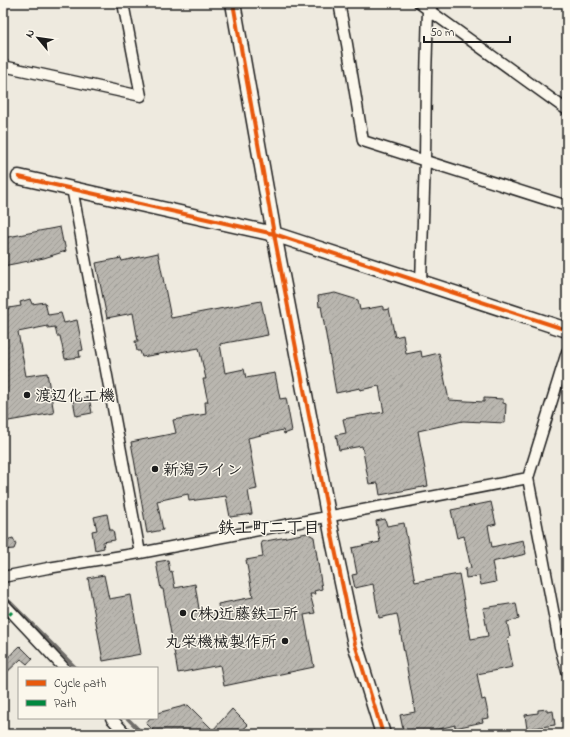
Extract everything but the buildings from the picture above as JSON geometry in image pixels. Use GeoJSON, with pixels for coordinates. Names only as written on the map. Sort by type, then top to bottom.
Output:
{"type":"FeatureCollection","features":[{"type":"Feature","properties":{"kind":"street"},"geometry":{"type":"LineString","coordinates":[[3,66],[141,96],[123,3]]}},
{"type":"Feature","properties":{"kind":"street"},"geometry":{"type":"LineString","coordinates":[[233,3],[274,234],[328,516],[355,644],[383,734]]}},
{"type":"Feature","properties":{"kind":"street"},"geometry":{"type":"LineString","coordinates":[[339,3],[363,140],[567,206]]}},
{"type":"Feature","properties":{"kind":"street"},"geometry":{"type":"LineString","coordinates":[[419,3],[431,6],[567,110]]}},
{"type":"Feature","properties":{"kind":"street"},"geometry":{"type":"LineString","coordinates":[[421,282],[426,77],[431,6]]}},
{"type":"Feature","properties":{"kind":"street"},"geometry":{"type":"LineString","coordinates":[[19,177],[274,234],[567,330]]}},
{"type":"Feature","properties":{"kind":"street"},"geometry":{"type":"LineString","coordinates":[[72,188],[140,553]]}},
{"type":"Feature","properties":{"kind":"street"},"geometry":{"type":"LineString","coordinates":[[567,352],[528,478],[560,647],[567,671]]}},
{"type":"Feature","properties":{"kind":"street"},"geometry":{"type":"LineString","coordinates":[[3,578],[48,568],[140,553],[528,478]]}},
{"type":"Feature","properties":{"kind":"street"},"geometry":{"type":"LineString","coordinates":[[3,603],[63,667]]}},
{"type":"Feature","properties":{"kind":"street"},"geometry":{"type":"LineString","coordinates":[[112,719],[126,734]]}},
{"type":"Feature","properties":{"kind":"waterway"},"geometry":{"type":"LineString","coordinates":[[5,597],[75,667]]}},
{"type":"Feature","properties":{"kind":"waterway"},"geometry":{"type":"LineString","coordinates":[[128,719],[143,734]]}},
{"type":"Feature","properties":{"kind":"marked path"},"geometry":{"type":"LineString","coordinates":[[3,621],[12,612]]}},
{"type":"Feature","properties":{"kind":"cycle path"},"geometry":{"type":"LineString","coordinates":[[233,3],[274,234],[334,545],[355,644],[383,734]]}},
{"type":"Feature","properties":{"kind":"cycle path"},"geometry":{"type":"LineString","coordinates":[[19,177],[274,234],[567,330]]}},
{"type":"Feature","properties":{"kind":"place","name":"渡辺化工機"},"geometry":{"type":"Point","coordinates":[27,395]}},
{"type":"Feature","properties":{"kind":"place","name":"新潟ライン"},"geometry":{"type":"Point","coordinates":[155,469]}},
{"type":"Feature","properties":{"kind":"place","name":"(株)近藤鉄工所"},"geometry":{"type":"Point","coordinates":[183,613]}},
{"type":"Feature","properties":{"kind":"place","name":"丸栄機械製作所"},"geometry":{"type":"Point","coordinates":[285,641]}},
{"type":"Feature","properties":{"kind":"district","name":"鉄工町二丁目"},"geometry":{"type":"Point","coordinates":[269,527]}}]}
